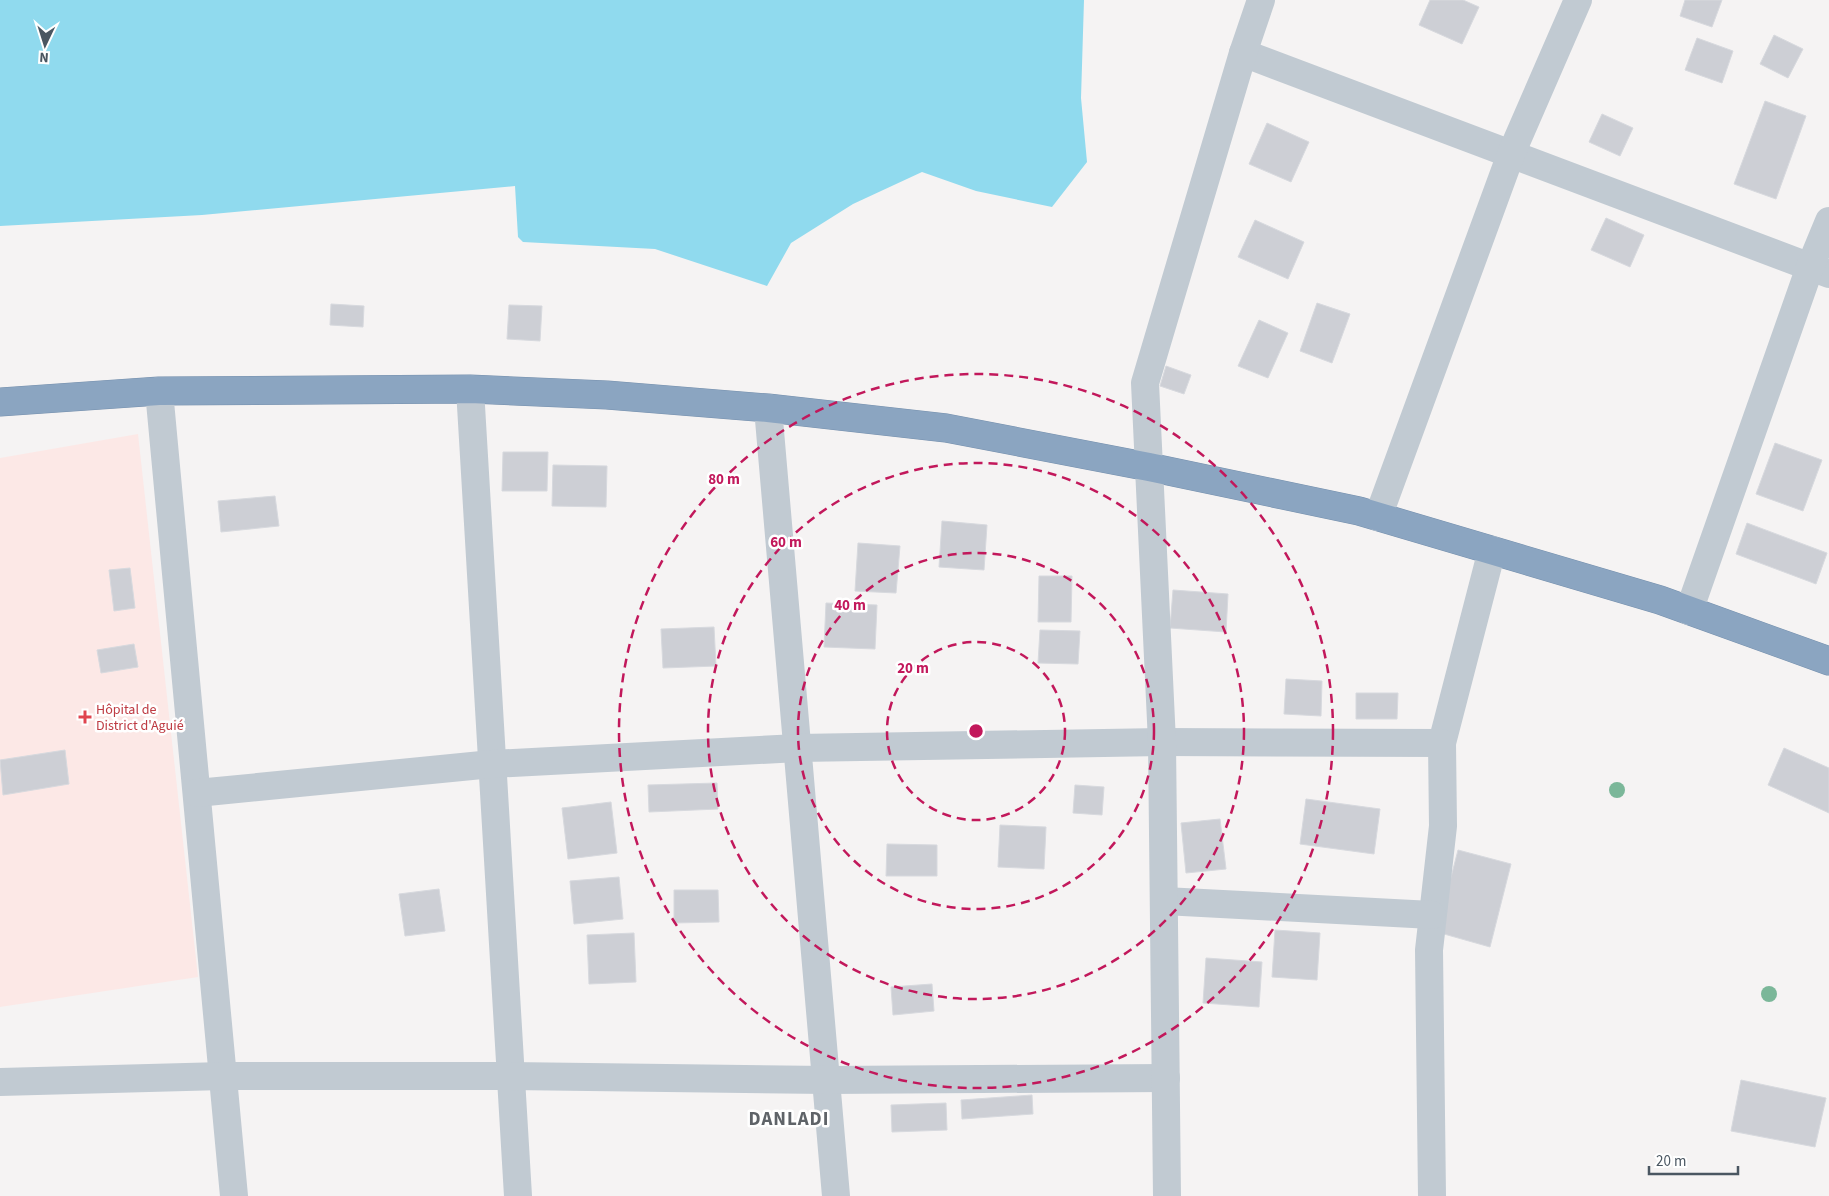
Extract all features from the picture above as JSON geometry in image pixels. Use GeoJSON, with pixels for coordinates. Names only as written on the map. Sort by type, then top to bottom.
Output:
{"type":"FeatureCollection","features":[{"type":"Feature","properties":{"kind":"highway"},"geometry":{"type":"LineString","coordinates":[[0,402],[159,392],[470,389],[607,395],[768,408],[946,428],[1149,467],[1358,511],[1651,598],[1829,661]]}},
{"type":"Feature","properties":{"kind":"street"},"geometry":{"type":"LineString","coordinates":[[1167,1196],[1162,742],[1145,383],[1260,0]]}},
{"type":"Feature","properties":{"kind":"street"},"geometry":{"type":"LineString","coordinates":[[1378,517],[1511,154],[1578,0]]}},
{"type":"Feature","properties":{"kind":"street"},"geometry":{"type":"LineString","coordinates":[[1243,53],[1820,270]]}},
{"type":"Feature","properties":{"kind":"street"},"geometry":{"type":"LineString","coordinates":[[1689,611],[1820,270],[1829,221]]}},
{"type":"Feature","properties":{"kind":"street"},"geometry":{"type":"LineString","coordinates":[[470,389],[518,1196]]}},
{"type":"Feature","properties":{"kind":"street"},"geometry":{"type":"LineString","coordinates":[[159,392],[234,1196]]}},
{"type":"Feature","properties":{"kind":"street"},"geometry":{"type":"LineString","coordinates":[[768,408],[836,1196]]}},
{"type":"Feature","properties":{"kind":"street"},"geometry":{"type":"LineString","coordinates":[[1432,1196],[1428,950],[1444,826],[1442,743],[1492,550]]}},
{"type":"Feature","properties":{"kind":"street"},"geometry":{"type":"LineString","coordinates":[[197,793],[492,764],[798,748],[1162,742],[1442,743]]}},
{"type":"Feature","properties":{"kind":"street"},"geometry":{"type":"LineString","coordinates":[[1164,901],[1432,915]]}},
{"type":"Feature","properties":{"kind":"street"},"geometry":{"type":"LineString","coordinates":[[0,1082],[223,1076],[510,1076],[826,1080],[1166,1078]]}},
{"type":"Feature","properties":{"kind":"shaded area","name":"Hôpital de District d'Aguié"},"geometry":{"type":"Polygon","coordinates":[[[138,434],[198,977],[0,1007],[0,458],[138,434]]]}},
{"type":"Feature","properties":{"kind":"water"},"geometry":{"type":"Polygon","coordinates":[[[0,0],[1084,0],[1081,98],[1087,162],[1052,207],[976,191],[922,172],[853,204],[791,243],[767,286],[655,249],[523,242],[518,237],[515,186],[202,215],[0,226],[0,0]]]}},
{"type":"Feature","properties":{"kind":"building"},"geometry":{"type":"Polygon","coordinates":[[[1430,0],[1463,0],[1479,7],[1462,44],[1419,25],[1430,0]]]}},
{"type":"Feature","properties":{"kind":"building"},"geometry":{"type":"Polygon","coordinates":[[[1685,0],[1722,0],[1712,27],[1680,16],[1685,0]]]}},
{"type":"Feature","properties":{"kind":"building"},"geometry":{"type":"Polygon","coordinates":[[[1774,35],[1803,49],[1788,78],[1760,64],[1774,35]]]}},
{"type":"Feature","properties":{"kind":"building"},"geometry":{"type":"Polygon","coordinates":[[[1697,38],[1733,51],[1722,83],[1685,70],[1697,38]]]}},
{"type":"Feature","properties":{"kind":"building"},"geometry":{"type":"Polygon","coordinates":[[[1765,101],[1806,116],[1776,199],[1734,184],[1765,101]]]}},
{"type":"Feature","properties":{"kind":"building"},"geometry":{"type":"Polygon","coordinates":[[[1602,114],[1633,128],[1620,156],[1589,142],[1602,114]]]}},
{"type":"Feature","properties":{"kind":"building"},"geometry":{"type":"Polygon","coordinates":[[[1267,123],[1309,142],[1291,182],[1249,164],[1267,123]]]}},
{"type":"Feature","properties":{"kind":"building"},"geometry":{"type":"Polygon","coordinates":[[[1606,218],[1644,235],[1630,267],[1591,250],[1606,218]]]}},
{"type":"Feature","properties":{"kind":"building"},"geometry":{"type":"Polygon","coordinates":[[[1255,220],[1304,242],[1288,279],[1238,257],[1255,220]]]}},
{"type":"Feature","properties":{"kind":"building"},"geometry":{"type":"Polygon","coordinates":[[[1317,303],[1350,314],[1332,363],[1300,351],[1317,303]]]}},
{"type":"Feature","properties":{"kind":"building"},"geometry":{"type":"Polygon","coordinates":[[[331,304],[364,306],[363,327],[330,325],[331,304]]]}},
{"type":"Feature","properties":{"kind":"building"},"geometry":{"type":"Polygon","coordinates":[[[509,305],[542,306],[540,341],[507,339],[509,305]]]}},
{"type":"Feature","properties":{"kind":"building"},"geometry":{"type":"Polygon","coordinates":[[[1259,320],[1288,333],[1268,378],[1238,366],[1259,320]]]}},
{"type":"Feature","properties":{"kind":"building"},"geometry":{"type":"Polygon","coordinates":[[[1166,366],[1191,375],[1184,394],[1160,386],[1166,366]]]}},
{"type":"Feature","properties":{"kind":"building"},"geometry":{"type":"Polygon","coordinates":[[[1775,443],[1822,460],[1803,511],[1756,494],[1775,443]]]}},
{"type":"Feature","properties":{"kind":"building"},"geometry":{"type":"Polygon","coordinates":[[[503,452],[548,452],[547,491],[502,491],[503,452]]]}},
{"type":"Feature","properties":{"kind":"building"},"geometry":{"type":"Polygon","coordinates":[[[553,465],[607,466],[606,507],[552,506],[553,465]]]}},
{"type":"Feature","properties":{"kind":"building"},"geometry":{"type":"Polygon","coordinates":[[[275,496],[279,526],[221,532],[218,501],[275,496]]]}},
{"type":"Feature","properties":{"kind":"building"},"geometry":{"type":"Polygon","coordinates":[[[942,521],[987,525],[984,570],[939,567],[942,521]]]}},
{"type":"Feature","properties":{"kind":"building"},"geometry":{"type":"Polygon","coordinates":[[[1747,523],[1827,553],[1816,584],[1736,554],[1747,523]]]}},
{"type":"Feature","properties":{"kind":"building"},"geometry":{"type":"Polygon","coordinates":[[[858,543],[900,546],[896,593],[855,591],[858,543]]]}},
{"type":"Feature","properties":{"kind":"building"},"geometry":{"type":"Polygon","coordinates":[[[130,568],[135,608],[114,611],[109,570],[130,568]]]}},
{"type":"Feature","properties":{"kind":"building"},"geometry":{"type":"Polygon","coordinates":[[[1039,576],[1072,576],[1071,622],[1038,622],[1039,576]]]}},
{"type":"Feature","properties":{"kind":"building"},"geometry":{"type":"Polygon","coordinates":[[[1173,590],[1228,594],[1226,632],[1170,628],[1173,590]]]}},
{"type":"Feature","properties":{"kind":"building"},"geometry":{"type":"Polygon","coordinates":[[[826,603],[877,605],[875,649],[824,647],[826,603]]]}},
{"type":"Feature","properties":{"kind":"building"},"geometry":{"type":"Polygon","coordinates":[[[714,627],[716,666],[663,668],[661,629],[714,627]]]}},
{"type":"Feature","properties":{"kind":"building"},"geometry":{"type":"Polygon","coordinates":[[[1040,630],[1080,631],[1078,664],[1038,663],[1040,630]]]}},
{"type":"Feature","properties":{"kind":"building"},"geometry":{"type":"Polygon","coordinates":[[[134,644],[138,667],[101,673],[97,650],[134,644]]]}},
{"type":"Feature","properties":{"kind":"building"},"geometry":{"type":"Polygon","coordinates":[[[1286,679],[1322,681],[1321,716],[1284,714],[1286,679]]]}},
{"type":"Feature","properties":{"kind":"building"},"geometry":{"type":"Polygon","coordinates":[[[1356,693],[1398,693],[1397,719],[1356,719],[1356,693]]]}},
{"type":"Feature","properties":{"kind":"building"},"geometry":{"type":"Polygon","coordinates":[[[1784,748],[1829,768],[1829,813],[1768,785],[1784,748]]]}},
{"type":"Feature","properties":{"kind":"building"},"geometry":{"type":"Polygon","coordinates":[[[65,750],[69,784],[3,795],[0,760],[65,750]]]}},
{"type":"Feature","properties":{"kind":"building"},"geometry":{"type":"Polygon","coordinates":[[[717,783],[718,809],[649,812],[648,785],[717,783]]]}},
{"type":"Feature","properties":{"kind":"building"},"geometry":{"type":"Polygon","coordinates":[[[1075,785],[1104,787],[1102,815],[1073,813],[1075,785]]]}},
{"type":"Feature","properties":{"kind":"building"},"geometry":{"type":"Polygon","coordinates":[[[1306,799],[1380,809],[1374,854],[1300,844],[1306,799]]]}},
{"type":"Feature","properties":{"kind":"building"},"geometry":{"type":"Polygon","coordinates":[[[611,802],[617,853],[568,859],[562,808],[611,802]]]}},
{"type":"Feature","properties":{"kind":"building"},"geometry":{"type":"Polygon","coordinates":[[[1220,819],[1226,869],[1186,873],[1181,823],[1220,819]]]}},
{"type":"Feature","properties":{"kind":"building"},"geometry":{"type":"Polygon","coordinates":[[[1000,825],[1046,827],[1044,869],[998,867],[1000,825]]]}},
{"type":"Feature","properties":{"kind":"building"},"geometry":{"type":"Polygon","coordinates":[[[887,844],[937,845],[937,876],[886,876],[887,844]]]}},
{"type":"Feature","properties":{"kind":"building"},"geometry":{"type":"Polygon","coordinates":[[[1458,850],[1511,864],[1490,947],[1437,932],[1458,850]]]}},
{"type":"Feature","properties":{"kind":"building"},"geometry":{"type":"Polygon","coordinates":[[[619,877],[623,919],[574,924],[570,881],[619,877]]]}},
{"type":"Feature","properties":{"kind":"building"},"geometry":{"type":"Polygon","coordinates":[[[439,889],[445,931],[405,936],[399,894],[439,889]]]}},
{"type":"Feature","properties":{"kind":"building"},"geometry":{"type":"Polygon","coordinates":[[[674,890],[718,890],[719,922],[674,923],[674,890]]]}},
{"type":"Feature","properties":{"kind":"building"},"geometry":{"type":"Polygon","coordinates":[[[1275,930],[1320,933],[1317,980],[1272,977],[1275,930]]]}},
{"type":"Feature","properties":{"kind":"building"},"geometry":{"type":"Polygon","coordinates":[[[634,933],[636,982],[589,984],[587,935],[634,933]]]}},
{"type":"Feature","properties":{"kind":"building"},"geometry":{"type":"Polygon","coordinates":[[[1206,958],[1262,962],[1259,1007],[1203,1003],[1206,958]]]}},
{"type":"Feature","properties":{"kind":"building"},"geometry":{"type":"Polygon","coordinates":[[[932,984],[934,1011],[893,1015],[891,987],[932,984]]]}},
{"type":"Feature","properties":{"kind":"building"},"geometry":{"type":"Polygon","coordinates":[[[1741,1080],[1826,1098],[1815,1147],[1731,1131],[1741,1080]]]}},
{"type":"Feature","properties":{"kind":"building"},"geometry":{"type":"Polygon","coordinates":[[[1032,1095],[1033,1114],[962,1119],[961,1100],[1032,1095]]]}},
{"type":"Feature","properties":{"kind":"building"},"geometry":{"type":"Polygon","coordinates":[[[946,1103],[947,1130],[892,1132],[891,1105],[946,1103]]]}},
{"type":"Feature","properties":{"kind":"place","name":"Hôpital de District d'Aguié"},"geometry":{"type":"Point","coordinates":[85,717]}},
{"type":"Feature","properties":{"kind":"district","name":"DANLADI"},"geometry":{"type":"Point","coordinates":[789,1118]}}]}
